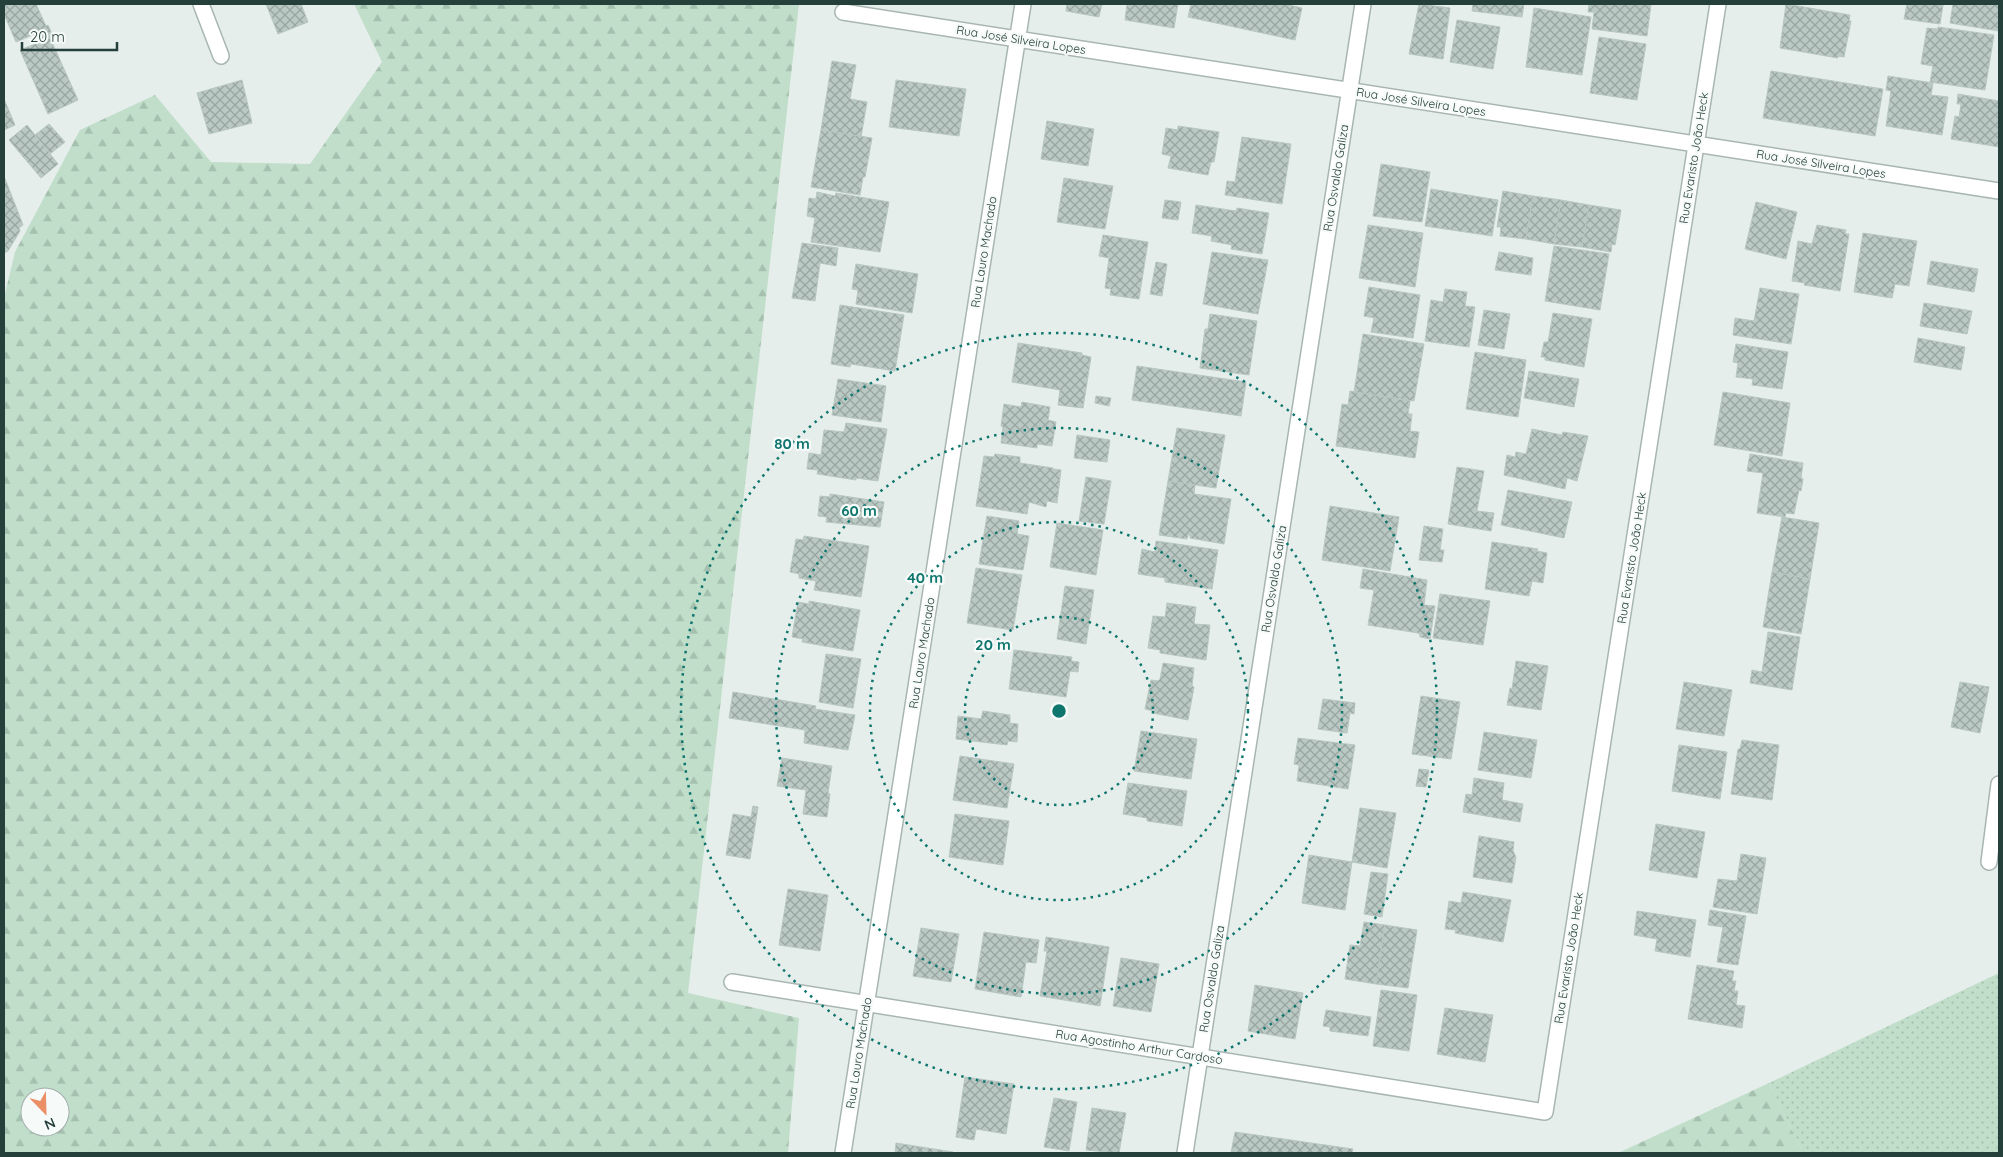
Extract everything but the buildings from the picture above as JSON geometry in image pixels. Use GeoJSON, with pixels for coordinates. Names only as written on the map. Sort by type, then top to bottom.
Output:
{"type":"FeatureCollection","features":[{"type":"Feature","properties":{"kind":"street"},"geometry":{"type":"LineString","coordinates":[[201,4],[222,56]]}},
{"type":"Feature","properties":{"kind":"street","name":"Rua Lauro Machado"},"geometry":{"type":"LineString","coordinates":[[843,1153],[1023,4]]}},
{"type":"Feature","properties":{"kind":"street","name":"Rua Osvaldo Galiza"},"geometry":{"type":"LineString","coordinates":[[1185,1153],[1363,4]]}},
{"type":"Feature","properties":{"kind":"street","name":"Rua Evaristo João Heck"},"geometry":{"type":"LineString","coordinates":[[1545,1112],[1718,4]]}},
{"type":"Feature","properties":{"kind":"street","name":"Rua José Silveira Lopes"},"geometry":{"type":"LineString","coordinates":[[843,12],[1999,191]]}},
{"type":"Feature","properties":{"kind":"street"},"geometry":{"type":"LineString","coordinates":[[1989,862],[1999,784]]}},
{"type":"Feature","properties":{"kind":"street","name":"Rua Agostinho Arthur Cardoso"},"geometry":{"type":"LineString","coordinates":[[732,982],[1545,1112]]}},
{"type":"Feature","properties":{"kind":"green space"},"geometry":{"type":"Polygon","coordinates":[[[354,4],[799,4],[688,993],[799,1018],[788,1153],[4,1153],[4,298],[15,252],[80,130],[155,95],[211,162],[310,164],[382,62],[354,4]]]}},
{"type":"Feature","properties":{"kind":"green space"},"geometry":{"type":"Polygon","coordinates":[[[1999,973],[1999,1153],[1803,1153],[1769,1083],[1999,973]]]}},
{"type":"Feature","properties":{"kind":"green space"},"geometry":{"type":"Polygon","coordinates":[[[1769,1083],[1803,1153],[1618,1153],[1769,1083]]]}}]}
